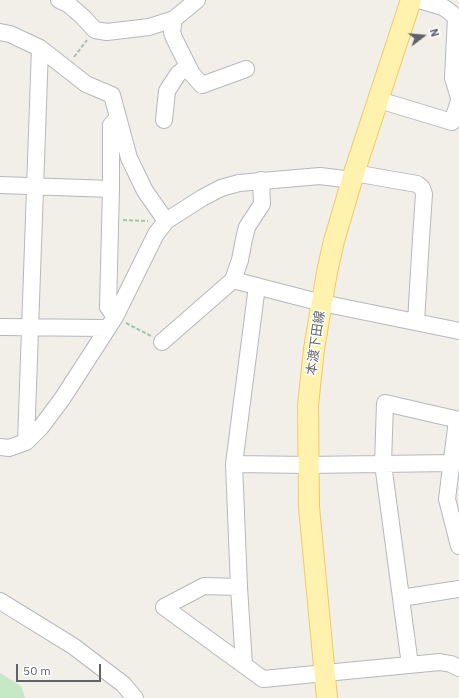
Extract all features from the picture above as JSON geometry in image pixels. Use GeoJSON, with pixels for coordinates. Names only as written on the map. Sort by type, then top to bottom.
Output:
{"type":"FeatureCollection","features":[{"type":"Feature","properties":{"kind":"main road","name":"本渡下田線"},"geometry":{"type":"LineString","coordinates":[[327,698],[309,507],[308,405],[314,349],[334,240],[353,176],[411,0]]}},
{"type":"Feature","properties":{"kind":"street"},"geometry":{"type":"LineString","coordinates":[[59,0],[68,4],[95,30],[107,32],[149,27],[174,19],[197,0]]}},
{"type":"Feature","properties":{"kind":"street"},"geometry":{"type":"LineString","coordinates":[[419,0],[443,7],[457,19],[453,78],[459,98]]}},
{"type":"Feature","properties":{"kind":"street"},"geometry":{"type":"LineString","coordinates":[[174,19],[172,32],[174,38],[192,74],[202,85],[246,69]]}},
{"type":"Feature","properties":{"kind":"street"},"geometry":{"type":"LineString","coordinates":[[0,32],[10,34],[40,48],[86,84],[112,95],[129,158],[145,191],[166,221]]}},
{"type":"Feature","properties":{"kind":"street"},"geometry":{"type":"LineString","coordinates":[[26,442],[40,48]]}},
{"type":"Feature","properties":{"kind":"street"},"geometry":{"type":"LineString","coordinates":[[164,120],[167,91],[178,74],[188,66]]}},
{"type":"Feature","properties":{"kind":"street"},"geometry":{"type":"LineString","coordinates":[[379,100],[452,122],[459,101]]}},
{"type":"Feature","properties":{"kind":"street"},"geometry":{"type":"LineString","coordinates":[[111,322],[108,307],[111,125],[118,118]]}},
{"type":"Feature","properties":{"kind":"street"},"geometry":{"type":"LineString","coordinates":[[0,447],[9,448],[26,442],[41,427],[62,399],[111,322],[156,234],[166,221],[202,198],[221,188],[239,182],[320,176],[353,176],[417,184],[422,188],[424,194],[416,322]]}},
{"type":"Feature","properties":{"kind":"street"},"geometry":{"type":"LineString","coordinates":[[162,342],[233,280],[240,260],[247,227],[262,204],[260,180]]}},
{"type":"Feature","properties":{"kind":"street"},"geometry":{"type":"LineString","coordinates":[[0,185],[111,189]]}},
{"type":"Feature","properties":{"kind":"street"},"geometry":{"type":"LineString","coordinates":[[233,280],[322,302],[459,331]]}},
{"type":"Feature","properties":{"kind":"street"},"geometry":{"type":"LineString","coordinates":[[244,665],[234,464],[257,286]]}},
{"type":"Feature","properties":{"kind":"street"},"geometry":{"type":"LineString","coordinates":[[0,327],[30,327],[111,322]]}},
{"type":"Feature","properties":{"kind":"street"},"geometry":{"type":"LineString","coordinates":[[410,665],[383,464],[385,403],[458,420],[447,499],[459,546]]}},
{"type":"Feature","properties":{"kind":"street"},"geometry":{"type":"LineString","coordinates":[[234,464],[308,465],[451,463]]}},
{"type":"Feature","properties":{"kind":"street"},"geometry":{"type":"LineString","coordinates":[[240,587],[204,586],[164,606],[263,679],[440,662],[451,664],[459,668]]}},
{"type":"Feature","properties":{"kind":"street"},"geometry":{"type":"LineString","coordinates":[[401,598],[459,589]]}},
{"type":"Feature","properties":{"kind":"street"},"geometry":{"type":"LineString","coordinates":[[0,601],[73,646],[123,684],[135,698]]}},
{"type":"Feature","properties":{"kind":"path"},"geometry":{"type":"LineString","coordinates":[[65,69],[95,30]]}},
{"type":"Feature","properties":{"kind":"path"},"geometry":{"type":"LineString","coordinates":[[110,220],[166,221]]}},
{"type":"Feature","properties":{"kind":"path"},"geometry":{"type":"LineString","coordinates":[[111,322],[162,342]]}},
{"type":"Feature","properties":{"kind":"green space"},"geometry":{"type":"Polygon","coordinates":[[[0,673],[21,686],[25,698],[0,698],[0,673]]]}}]}
